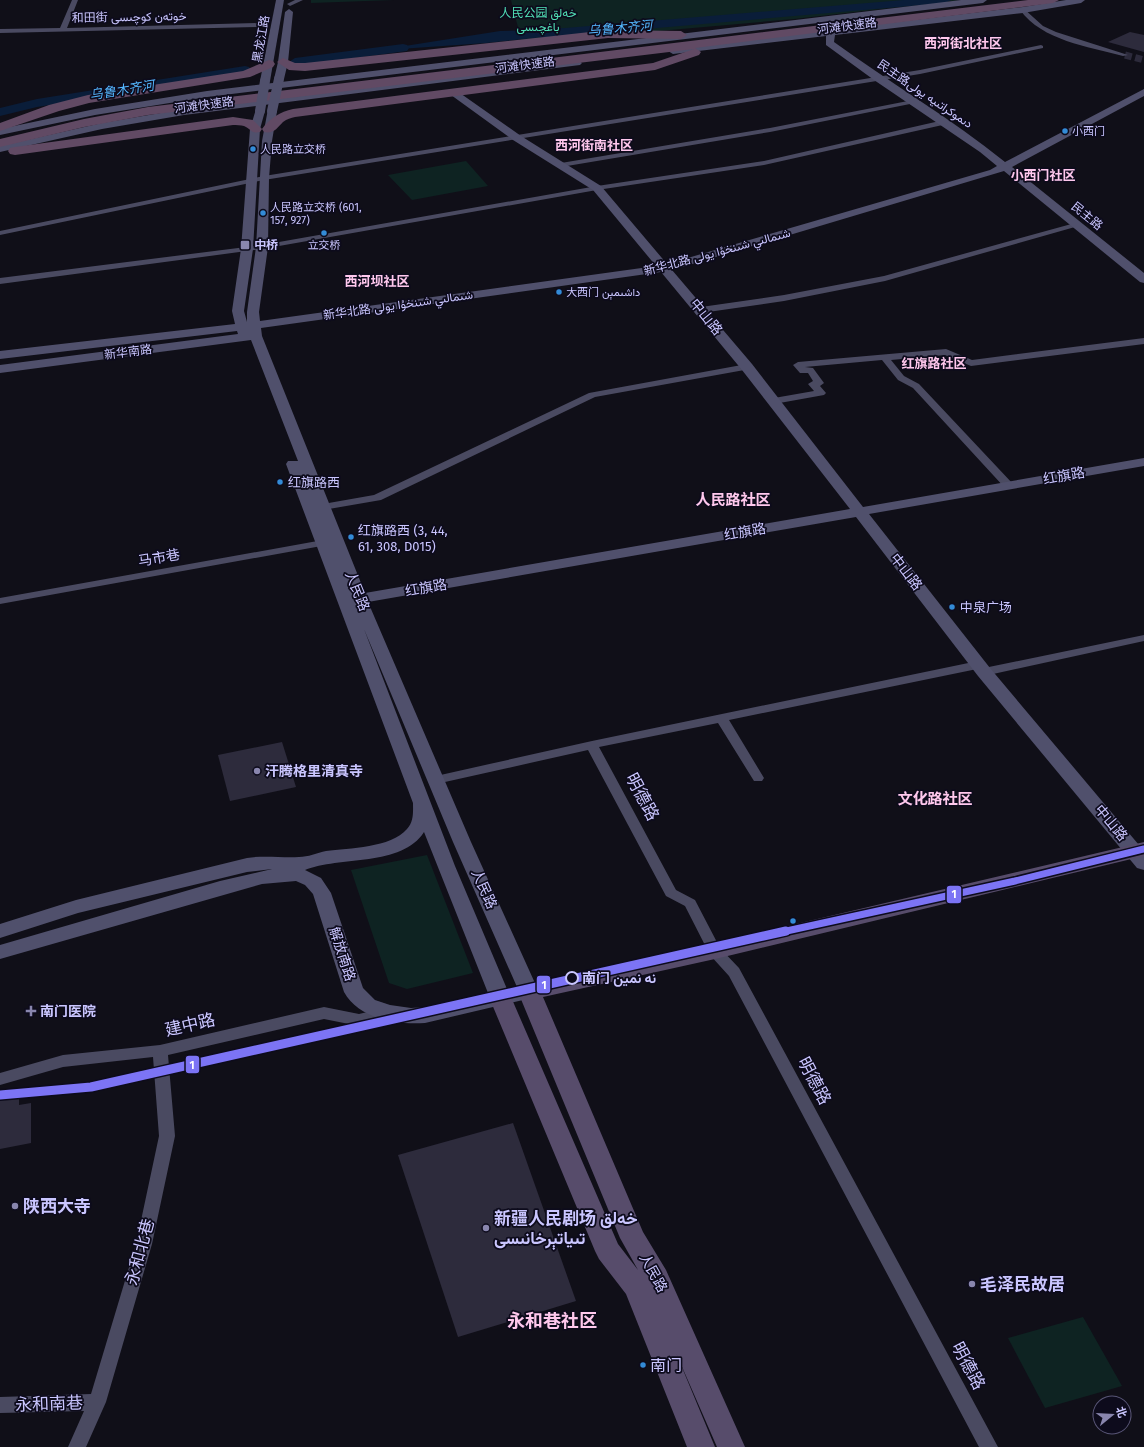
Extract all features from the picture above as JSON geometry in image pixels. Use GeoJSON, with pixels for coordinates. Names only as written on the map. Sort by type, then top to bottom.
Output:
{"type":"FeatureCollection","features":[{"type":"Feature","properties":{"kind":"highway","name":"河滩快速路"},"geometry":{"type":"LineString","coordinates":[[2,135],[84,118],[210,98],[1009,0]]}},
{"type":"Feature","properties":{"kind":"highway","name":"河滩快速路"},"geometry":{"type":"LineString","coordinates":[[2,135],[84,123],[148,111],[828,31],[1053,0]]}},
{"type":"Feature","properties":{"kind":"highway"},"geometry":{"type":"LineString","coordinates":[[895,26],[951,14]]}},
{"type":"Feature","properties":{"kind":"highway"},"geometry":{"type":"LineString","coordinates":[[745,30],[810,25]]}},
{"type":"Feature","properties":{"kind":"highway"},"geometry":{"type":"LineString","coordinates":[[0,153],[233,121],[248,123],[262,129],[280,118],[293,113],[655,66],[674,61],[693,53],[828,31]]}},
{"type":"Feature","properties":{"kind":"highway"},"geometry":{"type":"LineString","coordinates":[[283,62],[288,66],[305,67],[608,34],[696,35]]}},
{"type":"Feature","properties":{"kind":"highway"},"geometry":{"type":"LineString","coordinates":[[279,79],[288,73],[304,70],[605,37],[613,37],[620,40],[618,43],[612,45]]}},
{"type":"Feature","properties":{"kind":"highway"},"geometry":{"type":"LineString","coordinates":[[102,126],[96,129],[97,133],[103,136],[113,136],[238,119],[266,110],[278,109],[294,111],[628,68],[639,66],[643,62],[637,58],[627,57]]}},
{"type":"Feature","properties":{"kind":"highway"},"geometry":{"type":"LineString","coordinates":[[2,135],[54,108],[88,99],[246,74],[260,70],[269,64]]}},
{"type":"Feature","properties":{"kind":"highway"},"geometry":{"type":"LineString","coordinates":[[95,112],[82,111],[79,109],[79,106],[85,102],[105,98],[240,78],[253,77],[265,81]]}},
{"type":"Feature","properties":{"kind":"main road","name":"黑龙江路"},"geometry":{"type":"LineString","coordinates":[[266,110],[265,81],[280,0]]}},
{"type":"Feature","properties":{"kind":"main road"},"geometry":{"type":"LineString","coordinates":[[2,135],[95,112],[214,93],[745,30],[983,0]]}},
{"type":"Feature","properties":{"kind":"main road"},"geometry":{"type":"LineString","coordinates":[[828,31],[895,26],[1023,10],[1080,0]]}},
{"type":"Feature","properties":{"kind":"main road","name":"黑龙江路"},"geometry":{"type":"LineString","coordinates":[[266,110],[279,79],[283,62],[291,2]]}},
{"type":"Feature","properties":{"kind":"main road","name":"民主路دىموكراتىيە يولى"},"geometry":{"type":"LineString","coordinates":[[828,31],[829,43],[877,78],[984,150],[1009,170]]}},
{"type":"Feature","properties":{"kind":"main road"},"geometry":{"type":"LineString","coordinates":[[0,148],[102,126],[184,112],[755,42]]}},
{"type":"Feature","properties":{"kind":"main road","name":"新华北路 شىمالىي شىنخۇا يولى"},"geometry":{"type":"LineString","coordinates":[[676,272],[700,258],[972,179],[1009,170],[1144,92]]}},
{"type":"Feature","properties":{"kind":"main road","name":"中山路"},"geometry":{"type":"LineString","coordinates":[[454,93],[518,138],[597,188],[644,242],[676,272],[687,293],[774,400],[981,668],[1141,854]]}},
{"type":"Feature","properties":{"kind":"main road"},"geometry":{"type":"LineString","coordinates":[[249,331],[238,311],[247,249],[250,181],[266,110]]}},
{"type":"Feature","properties":{"kind":"main road","name":"新华北路 شىمالىي شىنخۇا يولى"},"geometry":{"type":"LineString","coordinates":[[249,331],[472,303],[676,272],[816,234],[1009,170],[1110,124]]}},
{"type":"Feature","properties":{"kind":"main road"},"geometry":{"type":"LineString","coordinates":[[249,331],[262,247],[264,178],[262,129]]}},
{"type":"Feature","properties":{"kind":"main road","name":"民主路"},"geometry":{"type":"LineString","coordinates":[[1009,170],[1144,279]]}},
{"type":"Feature","properties":{"kind":"main road"},"geometry":{"type":"LineString","coordinates":[[644,242],[659,252],[671,256],[700,258]]}},
{"type":"Feature","properties":{"kind":"main road","name":"新华南路"},"geometry":{"type":"LineString","coordinates":[[0,355],[249,331]]}},
{"type":"Feature","properties":{"kind":"main road","name":"新华南路"},"geometry":{"type":"LineString","coordinates":[[0,369],[249,331]]}},
{"type":"Feature","properties":{"kind":"main road","name":"人民路"},"geometry":{"type":"LineString","coordinates":[[249,331],[323,507],[353,600],[446,866],[500,998],[608,1252],[622,1267],[636,1287],[701,1447]]}},
{"type":"Feature","properties":{"kind":"main road","name":"人民路"},"geometry":{"type":"LineString","coordinates":[[249,331],[323,543],[353,600],[436,780],[529,992],[632,1238],[657,1278],[731,1447]]}},
{"type":"Feature","properties":{"kind":"main road","name":"红旗路"},"geometry":{"type":"LineString","coordinates":[[353,600],[1144,462]]}},
{"type":"Feature","properties":{"kind":"main road","name":"解放南路"},"geometry":{"type":"LineString","coordinates":[[270,877],[310,861],[390,848],[405,840],[416,830],[422,819],[421,797]]}},
{"type":"Feature","properties":{"kind":"main road"},"geometry":{"type":"LineString","coordinates":[[529,992],[1141,854]]}},
{"type":"Feature","properties":{"kind":"main road","name":"解放南路"},"geometry":{"type":"LineString","coordinates":[[0,931],[76,907],[247,865],[263,862],[302,864]]}},
{"type":"Feature","properties":{"kind":"main road"},"geometry":{"type":"LineString","coordinates":[[302,864],[315,876],[322,893]]}},
{"type":"Feature","properties":{"kind":"main road","name":"解放南路"},"geometry":{"type":"LineString","coordinates":[[0,952],[226,887],[283,874],[302,876],[317,885],[322,893],[354,992],[368,1005],[388,1013],[411,1016],[425,1015],[529,992]]}},
{"type":"Feature","properties":{"kind":"street"},"geometry":{"type":"LineString","coordinates":[[63,30],[75,0]]}},
{"type":"Feature","properties":{"kind":"street"},"geometry":{"type":"LineString","coordinates":[[291,2],[300,0]]}},
{"type":"Feature","properties":{"kind":"street"},"geometry":{"type":"LineString","coordinates":[[1023,10],[1027,18],[1050,32],[1125,55]]}},
{"type":"Feature","properties":{"kind":"street","name":"和田街 خوتەن كوچىسى"},"geometry":{"type":"LineString","coordinates":[[0,31],[259,25]]}},
{"type":"Feature","properties":{"kind":"street"},"geometry":{"type":"LineString","coordinates":[[0,233],[264,178],[920,72],[1040,47]]}},
{"type":"Feature","properties":{"kind":"street"},"geometry":{"type":"LineString","coordinates":[[561,165],[770,130],[914,102]]}},
{"type":"Feature","properties":{"kind":"street"},"geometry":{"type":"LineString","coordinates":[[0,281],[262,247],[597,188],[764,163],[944,122]]}},
{"type":"Feature","properties":{"kind":"street"},"geometry":{"type":"LineString","coordinates":[[701,310],[784,298],[885,278],[1078,225]]}},
{"type":"Feature","properties":{"kind":"street"},"geometry":{"type":"LineString","coordinates":[[774,400],[821,393],[814,384],[819,383],[810,370],[803,371],[798,365],[946,352],[971,363],[1144,342]]}},
{"type":"Feature","properties":{"kind":"street"},"geometry":{"type":"LineString","coordinates":[[885,358],[901,378],[916,386],[1009,486]]}},
{"type":"Feature","properties":{"kind":"street"},"geometry":{"type":"LineString","coordinates":[[323,507],[377,498],[592,395],[747,367]]}},
{"type":"Feature","properties":{"kind":"street","name":"马市巷"},"geometry":{"type":"LineString","coordinates":[[0,601],[323,543]]}},
{"type":"Feature","properties":{"kind":"street"},"geometry":{"type":"LineString","coordinates":[[436,780],[592,745],[981,668],[1144,638]]}},
{"type":"Feature","properties":{"kind":"street"},"geometry":{"type":"LineString","coordinates":[[722,719],[758,778]]}},
{"type":"Feature","properties":{"kind":"street","name":"明德路"},"geometry":{"type":"LineString","coordinates":[[592,745],[671,893],[690,903],[715,951],[734,972],[989,1447]]}},
{"type":"Feature","properties":{"kind":"street","name":"建中路"},"geometry":{"type":"LineString","coordinates":[[0,1079],[63,1061],[160,1051],[324,1013],[358,1020],[388,1013]]}},
{"type":"Feature","properties":{"kind":"street","name":"永和北巷"},"geometry":{"type":"LineString","coordinates":[[77,1447],[97,1402],[144,1244],[167,1136],[160,1051]]}},
{"type":"Feature","properties":{"kind":"street","name":"永和南巷"},"geometry":{"type":"LineString","coordinates":[[0,1405],[97,1402]]}},
{"type":"Feature","properties":{"kind":"green space"},"geometry":{"type":"Polygon","coordinates":[[[311,0],[394,0],[311,3],[311,0]]]}},
{"type":"Feature","properties":{"kind":"green space","name":"人民公园 خەلق باغچىسى"},"geometry":{"type":"Polygon","coordinates":[[[511,0],[961,0],[794,19],[522,43],[511,0]]]}},
{"type":"Feature","properties":{"kind":"green space"},"geometry":{"type":"Polygon","coordinates":[[[466,161],[488,186],[412,200],[388,175],[466,161]]]}},
{"type":"Feature","properties":{"kind":"green space"},"geometry":{"type":"Polygon","coordinates":[[[427,855],[473,973],[407,989],[389,983],[351,870],[427,855]]]}},
{"type":"Feature","properties":{"kind":"green space"},"geometry":{"type":"Polygon","coordinates":[[[1083,1317],[1122,1386],[1045,1408],[1008,1338],[1083,1317]]]}},
{"type":"Feature","properties":{"kind":"water"},"geometry":{"type":"Polygon","coordinates":[[[546,27],[567,29],[571,34],[486,43],[400,49],[375,53],[373,51],[500,31],[536,30],[546,27]]]}},
{"type":"Feature","properties":{"kind":"building"},"geometry":{"type":"Polygon","coordinates":[[[1130,32],[1144,35],[1144,52],[1108,42],[1130,32]]]}},
{"type":"Feature","properties":{"kind":"building","name":"汗腾格里清真寺"},"geometry":{"type":"Polygon","coordinates":[[[282,742],[296,787],[230,801],[218,755],[282,742]]]}},
{"type":"Feature","properties":{"kind":"building"},"geometry":{"type":"Polygon","coordinates":[[[19,1093],[19,1105],[31,1103],[31,1143],[0,1149],[0,1097],[19,1093]]]}},
{"type":"Feature","properties":{"kind":"building","name":"新疆人民剧场 خەلق تىياتېرخانىسى"},"geometry":{"type":"Polygon","coordinates":[[[513,1123],[576,1301],[458,1337],[398,1155],[513,1123]]]}},
{"type":"Feature","properties":{"kind":"waterway","name":"乌鲁木齐河"},"geometry":{"type":"LineString","coordinates":[[541,34],[945,0]]}},
{"type":"Feature","properties":{"kind":"waterway","name":"乌鲁木齐河"},"geometry":{"type":"LineString","coordinates":[[295,62],[403,48]]}},
{"type":"Feature","properties":{"kind":"waterway","name":"乌鲁木齐河"},"geometry":{"type":"LineString","coordinates":[[0,112],[37,103],[245,70]]}},
{"type":"Feature","properties":{"kind":"tunnel"},"geometry":{"type":"LineString","coordinates":[[1125,55],[1144,60]]}},
{"type":"Feature","properties":{"kind":"transit line","name":"1"},"geometry":{"type":"LineString","coordinates":[[0,1095],[91,1087],[356,1029],[572,978],[1015,881],[1144,849]]}},
{"type":"Feature","properties":{"kind":"place","name":"小西门"},"geometry":{"type":"Point","coordinates":[1065,131]}},
{"type":"Feature","properties":{"kind":"place","name":"人民路立交桥"},"geometry":{"type":"Point","coordinates":[253,149]}},
{"type":"Feature","properties":{"kind":"place","name":"人民路立交桥 (601, 157, 927)"},"geometry":{"type":"Point","coordinates":[263,213]}},
{"type":"Feature","properties":{"kind":"place","name":"立交桥"},"geometry":{"type":"Point","coordinates":[324,233]}},
{"type":"Feature","properties":{"kind":"place","name":"中桥"},"geometry":{"type":"Point","coordinates":[245,245]}},
{"type":"Feature","properties":{"kind":"place","name":"大西门 داشىمېن"},"geometry":{"type":"Point","coordinates":[559,292]}},
{"type":"Feature","properties":{"kind":"place","name":"红旗路西"},"geometry":{"type":"Point","coordinates":[280,482]}},
{"type":"Feature","properties":{"kind":"place","name":"红旗路西 (3, 44, 61, 308, D015)"},"geometry":{"type":"Point","coordinates":[351,537]}},
{"type":"Feature","properties":{"kind":"place","name":"中泉广场"},"geometry":{"type":"Point","coordinates":[952,607]}},
{"type":"Feature","properties":{"kind":"place","name":"汗腾格里清真寺"},"geometry":{"type":"Point","coordinates":[257,771]}},
{"type":"Feature","properties":{"kind":"place","name":"南门 نە نمين"},"geometry":{"type":"Point","coordinates":[572,978]}},
{"type":"Feature","properties":{"kind":"place","name":"南门医院"},"geometry":{"type":"Point","coordinates":[31,1011]}},
{"type":"Feature","properties":{"kind":"place","name":"陕西大寺"},"geometry":{"type":"Point","coordinates":[15,1206]}},
{"type":"Feature","properties":{"kind":"place","name":"新疆人民剧场 خەلق تىياتېرخانىسى"},"geometry":{"type":"Point","coordinates":[486,1228]}},
{"type":"Feature","properties":{"kind":"place","name":"毛泽民故居"},"geometry":{"type":"Point","coordinates":[972,1284]}},
{"type":"Feature","properties":{"kind":"place","name":"南门"},"geometry":{"type":"Point","coordinates":[643,1365]}},
{"type":"Feature","properties":{"kind":"district","name":"西河街北社区"},"geometry":{"type":"Point","coordinates":[963,43]}},
{"type":"Feature","properties":{"kind":"district","name":"西河街南社区"},"geometry":{"type":"Point","coordinates":[594,145]}},
{"type":"Feature","properties":{"kind":"district","name":"小西门社区"},"geometry":{"type":"Point","coordinates":[1043,175]}},
{"type":"Feature","properties":{"kind":"district","name":"西河坝社区"},"geometry":{"type":"Point","coordinates":[377,281]}},
{"type":"Feature","properties":{"kind":"district","name":"红旗路社区"},"geometry":{"type":"Point","coordinates":[934,363]}},
{"type":"Feature","properties":{"kind":"district","name":"人民路社区"},"geometry":{"type":"Point","coordinates":[733,500]}},
{"type":"Feature","properties":{"kind":"district","name":"文化路社区"},"geometry":{"type":"Point","coordinates":[935,799]}},
{"type":"Feature","properties":{"kind":"district","name":"永和巷社区"},"geometry":{"type":"Point","coordinates":[552,1321]}}]}
